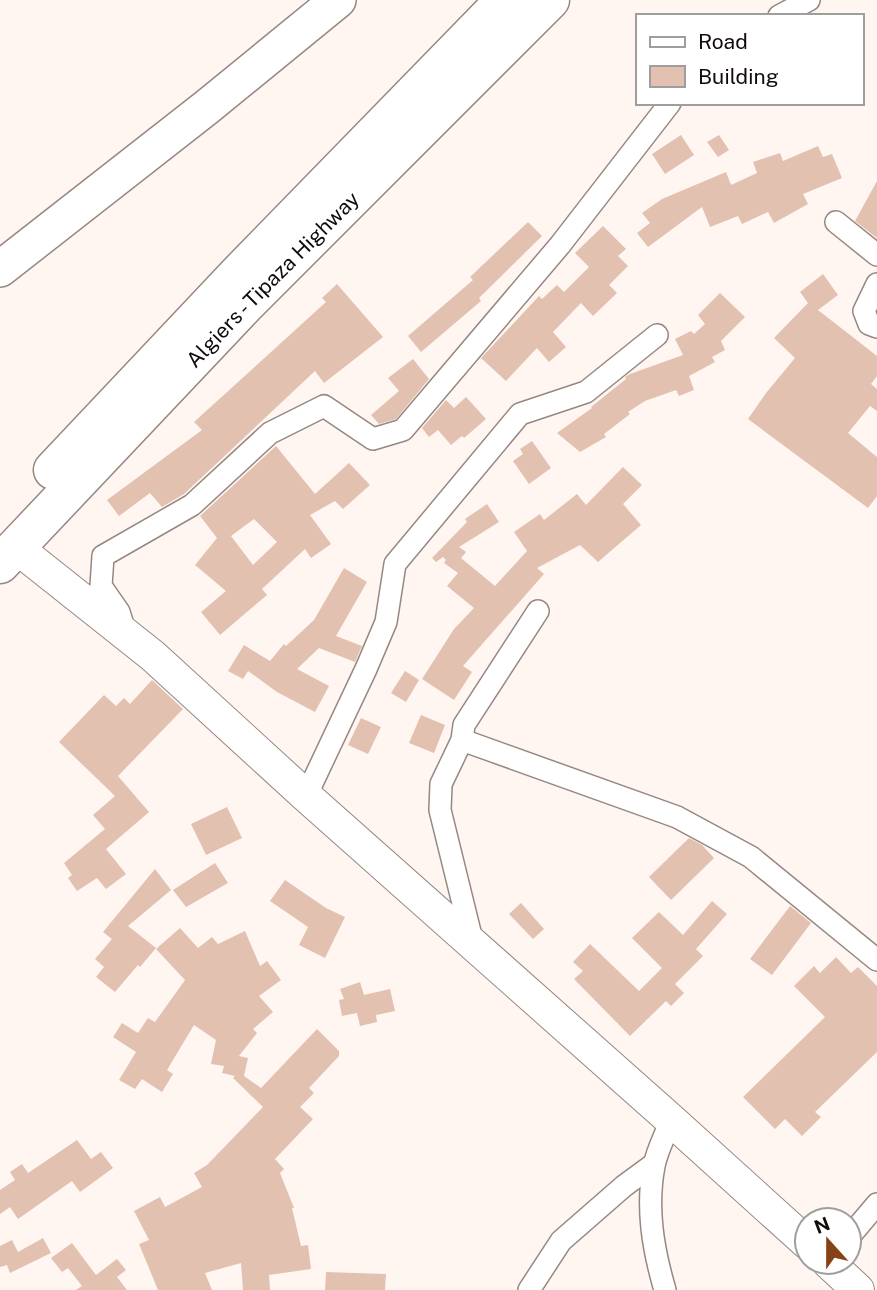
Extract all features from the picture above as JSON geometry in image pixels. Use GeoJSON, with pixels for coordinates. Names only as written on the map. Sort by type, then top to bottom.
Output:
{"type":"FeatureCollection","features":[{"type":"Feature","properties":{"kind":"highway","name":"Algiers - Tipaza Highway"},"geometry":{"type":"LineString","coordinates":[[6,546],[247,265],[505,0]]}},
{"type":"Feature","properties":{"kind":"highway","name":"Algiers - Tipaza Highway"},"geometry":{"type":"LineString","coordinates":[[6,546],[550,0]]}},
{"type":"Feature","properties":{"kind":"main road"},"geometry":{"type":"LineString","coordinates":[[0,269],[207,107],[338,0]]}},
{"type":"Feature","properties":{"kind":"main road"},"geometry":{"type":"LineString","coordinates":[[6,546],[153,656],[473,946],[793,1230]]}},
{"type":"Feature","properties":{"kind":"main road"},"geometry":{"type":"LineString","coordinates":[[843,1276],[858,1290]]}},
{"type":"Feature","properties":{"kind":"street"},"geometry":{"type":"LineString","coordinates":[[783,14],[809,0]]}},
{"type":"Feature","properties":{"kind":"street"},"geometry":{"type":"LineString","coordinates":[[125,634],[119,612],[101,586],[103,556],[192,505],[270,433],[324,406],[373,439],[403,430],[560,245],[668,105]]}},
{"type":"Feature","properties":{"kind":"street"},"geometry":{"type":"LineString","coordinates":[[836,222],[877,255]]}},
{"type":"Feature","properties":{"kind":"street"},"geometry":{"type":"LineString","coordinates":[[877,284],[864,311],[869,324],[877,327]]}},
{"type":"Feature","properties":{"kind":"street"},"geometry":{"type":"LineString","coordinates":[[306,796],[386,622],[395,564],[520,414],[586,392],[657,335]]}},
{"type":"Feature","properties":{"kind":"street"},"geometry":{"type":"LineString","coordinates":[[473,946],[440,810],[441,784],[462,740],[464,725],[538,611]]}},
{"type":"Feature","properties":{"kind":"street"},"geometry":{"type":"LineString","coordinates":[[462,740],[677,817],[751,858],[877,960]]}},
{"type":"Feature","properties":{"kind":"street"},"geometry":{"type":"LineString","coordinates":[[665,1290],[657,1262],[650,1216],[654,1164],[671,1120]]}},
{"type":"Feature","properties":{"kind":"street"},"geometry":{"type":"LineString","coordinates":[[529,1290],[561,1241],[624,1186],[654,1164]]}},
{"type":"Feature","properties":{"kind":"street"},"geometry":{"type":"LineString","coordinates":[[863,1220],[877,1204]]}},
{"type":"Feature","properties":{"kind":"building"},"geometry":{"type":"Polygon","coordinates":[[[681,135],[694,155],[665,174],[652,154],[681,135]]]}},
{"type":"Feature","properties":{"kind":"building"},"geometry":{"type":"Polygon","coordinates":[[[719,135],[729,150],[718,157],[707,142],[719,135]]]}},
{"type":"Feature","properties":{"kind":"building"},"geometry":{"type":"Polygon","coordinates":[[[818,146],[823,157],[832,154],[842,178],[803,194],[808,204],[774,223],[768,212],[742,224],[738,216],[710,227],[702,207],[648,247],[637,233],[650,223],[642,213],[662,199],[726,172],[731,185],[757,173],[753,162],[780,153],[783,161],[818,146]]]}},
{"type":"Feature","properties":{"kind":"building"},"geometry":{"type":"Polygon","coordinates":[[[877,181],[877,238],[855,221],[877,181]]]}},
{"type":"Feature","properties":{"kind":"building"},"geometry":{"type":"Polygon","coordinates":[[[528,222],[542,236],[479,298],[481,301],[421,352],[408,336],[473,280],[470,277],[528,222]]]}},
{"type":"Feature","properties":{"kind":"building"},"geometry":{"type":"Polygon","coordinates":[[[603,226],[626,249],[618,256],[628,266],[609,285],[617,293],[593,316],[581,303],[553,332],[566,347],[549,362],[537,348],[506,381],[481,358],[539,296],[542,299],[557,285],[564,292],[589,267],[575,253],[603,226]]]}},
{"type":"Feature","properties":{"kind":"building"},"geometry":{"type":"Polygon","coordinates":[[[823,274],[838,295],[818,310],[877,356],[877,376],[871,384],[877,389],[877,411],[870,406],[848,433],[877,457],[877,496],[868,508],[748,419],[795,358],[774,338],[808,303],[800,292],[823,274]]]}},
{"type":"Feature","properties":{"kind":"building"},"geometry":{"type":"Polygon","coordinates":[[[337,284],[383,337],[324,383],[315,371],[184,494],[162,507],[150,493],[119,516],[107,500],[202,430],[194,422],[326,302],[322,298],[337,284]]]}},
{"type":"Feature","properties":{"kind":"building"},"geometry":{"type":"Polygon","coordinates":[[[720,293],[745,317],[721,341],[725,350],[712,357],[715,362],[689,376],[694,390],[679,396],[676,390],[645,401],[604,434],[606,437],[580,452],[557,433],[592,408],[626,379],[625,377],[683,355],[675,339],[691,331],[694,334],[705,324],[698,315],[720,293]]]}},
{"type":"Feature","properties":{"kind":"building"},"geometry":{"type":"Polygon","coordinates":[[[413,359],[429,379],[396,419],[379,424],[371,415],[399,391],[388,378],[413,359]]]}},
{"type":"Feature","properties":{"kind":"building"},"geometry":{"type":"Polygon","coordinates":[[[466,397],[486,419],[464,438],[462,436],[451,445],[438,430],[429,437],[422,428],[446,400],[454,408],[466,397]]]}},
{"type":"Feature","properties":{"kind":"building"},"geometry":{"type":"Polygon","coordinates":[[[532,441],[551,468],[529,484],[513,461],[523,454],[520,449],[532,441]]]}},
{"type":"Feature","properties":{"kind":"building"},"geometry":{"type":"Polygon","coordinates":[[[276,446],[315,494],[349,463],[370,485],[343,509],[335,501],[310,515],[331,544],[311,558],[305,549],[262,589],[267,595],[220,635],[201,612],[226,591],[195,565],[217,538],[200,516],[276,446]],[[254,519],[231,536],[253,565],[277,542],[254,519]]]}},
{"type":"Feature","properties":{"kind":"building"},"geometry":{"type":"Polygon","coordinates":[[[623,467],[642,485],[623,504],[641,525],[598,562],[580,545],[537,568],[544,574],[463,666],[472,672],[454,700],[422,679],[454,629],[474,608],[447,586],[458,573],[444,563],[446,560],[443,557],[436,562],[432,558],[467,522],[465,519],[487,504],[499,522],[459,547],[466,552],[461,558],[495,586],[527,551],[514,532],[540,514],[544,520],[577,494],[586,505],[623,467]]]}},
{"type":"Feature","properties":{"kind":"building"},"geometry":{"type":"Polygon","coordinates":[[[344,568],[367,582],[336,636],[362,646],[355,662],[319,648],[297,669],[329,686],[315,712],[277,692],[248,671],[243,679],[228,671],[244,645],[270,661],[284,644],[286,646],[314,620],[344,568]]]}},
{"type":"Feature","properties":{"kind":"building"},"geometry":{"type":"Polygon","coordinates":[[[405,671],[419,680],[406,702],[391,693],[405,671]]]}},
{"type":"Feature","properties":{"kind":"building"},"geometry":{"type":"Polygon","coordinates":[[[152,680],[183,709],[118,776],[149,812],[106,849],[126,874],[106,889],[97,878],[77,891],[68,878],[72,875],[64,863],[105,829],[93,815],[115,796],[59,742],[104,695],[116,706],[124,698],[130,704],[152,680]]]}},
{"type":"Feature","properties":{"kind":"building"},"geometry":{"type":"Polygon","coordinates":[[[421,715],[445,725],[434,753],[409,743],[421,715]]]}},
{"type":"Feature","properties":{"kind":"building"},"geometry":{"type":"Polygon","coordinates":[[[361,718],[381,727],[368,754],[348,745],[361,718]]]}},
{"type":"Feature","properties":{"kind":"building"},"geometry":{"type":"Polygon","coordinates":[[[227,807],[242,838],[206,855],[191,824],[227,807]]]}},
{"type":"Feature","properties":{"kind":"building"},"geometry":{"type":"Polygon","coordinates":[[[689,838],[702,845],[714,858],[671,900],[649,877],[689,838]]]}},
{"type":"Feature","properties":{"kind":"building"},"geometry":{"type":"Polygon","coordinates":[[[215,863],[228,883],[186,907],[173,890],[215,863]]]}},
{"type":"Feature","properties":{"kind":"building"},"geometry":{"type":"Polygon","coordinates":[[[155,869],[171,890],[128,926],[156,948],[115,992],[96,977],[104,967],[95,959],[112,939],[103,932],[155,869]]]}},
{"type":"Feature","properties":{"kind":"building"},"geometry":{"type":"Polygon","coordinates":[[[285,880],[326,908],[345,917],[325,958],[299,945],[308,927],[270,901],[285,880]]]}},
{"type":"Feature","properties":{"kind":"building"},"geometry":{"type":"Polygon","coordinates":[[[712,901],[727,914],[696,949],[703,956],[675,984],[684,993],[671,1006],[666,1001],[630,1036],[574,979],[583,971],[573,962],[590,944],[639,991],[662,968],[632,938],[659,912],[683,935],[712,901]]]}},
{"type":"Feature","properties":{"kind":"building"},"geometry":{"type":"Polygon","coordinates":[[[521,903],[544,929],[533,939],[509,914],[521,903]]]}},
{"type":"Feature","properties":{"kind":"building"},"geometry":{"type":"Polygon","coordinates":[[[790,906],[811,923],[772,975],[750,959],[790,906]]]}},
{"type":"Feature","properties":{"kind":"building"},"geometry":{"type":"Polygon","coordinates":[[[180,928],[198,948],[212,937],[218,944],[245,931],[260,966],[267,961],[281,980],[259,996],[273,1012],[253,1029],[257,1033],[239,1056],[248,1058],[244,1076],[261,1088],[317,1029],[339,1051],[339,1056],[309,1088],[314,1093],[300,1107],[313,1119],[275,1159],[284,1169],[280,1173],[294,1208],[301,1246],[308,1245],[311,1269],[269,1275],[270,1290],[243,1290],[241,1263],[205,1273],[212,1290],[158,1290],[139,1244],[149,1240],[134,1211],[160,1197],[165,1207],[202,1187],[194,1173],[207,1165],[263,1107],[233,1078],[235,1076],[222,1073],[224,1066],[211,1064],[216,1040],[194,1025],[167,1070],[173,1074],[162,1092],[142,1079],[135,1089],[119,1080],[136,1052],[113,1037],[122,1023],[138,1033],[148,1018],[155,1022],[185,980],[156,949],[180,928]]]}},
{"type":"Feature","properties":{"kind":"building"},"geometry":{"type":"Polygon","coordinates":[[[836,957],[851,973],[858,967],[877,986],[877,1052],[815,1112],[821,1117],[802,1136],[785,1119],[775,1129],[743,1097],[825,1017],[794,986],[814,966],[820,973],[836,957]]]}},
{"type":"Feature","properties":{"kind":"building"},"geometry":{"type":"Polygon","coordinates":[[[360,982],[364,995],[390,989],[395,1011],[376,1015],[377,1022],[360,1026],[357,1013],[342,1016],[339,1000],[344,999],[340,989],[360,982]]]}},
{"type":"Feature","properties":{"kind":"building"},"geometry":{"type":"Polygon","coordinates":[[[77,1140],[91,1159],[101,1152],[113,1168],[80,1192],[72,1181],[18,1219],[10,1207],[0,1214],[0,1190],[15,1180],[10,1172],[22,1164],[28,1173],[77,1140]]]}},
{"type":"Feature","properties":{"kind":"building"},"geometry":{"type":"Polygon","coordinates":[[[43,1238],[51,1253],[10,1273],[7,1265],[0,1267],[0,1246],[12,1240],[18,1252],[43,1238]]]}},
{"type":"Feature","properties":{"kind":"building"},"geometry":{"type":"Polygon","coordinates":[[[72,1243],[96,1275],[117,1259],[126,1270],[117,1277],[127,1290],[76,1290],[82,1286],[68,1268],[62,1272],[51,1258],[72,1243]]]}},
{"type":"Feature","properties":{"kind":"building"},"geometry":{"type":"Polygon","coordinates":[[[326,1272],[386,1274],[385,1290],[325,1290],[326,1272]]]}}]}
